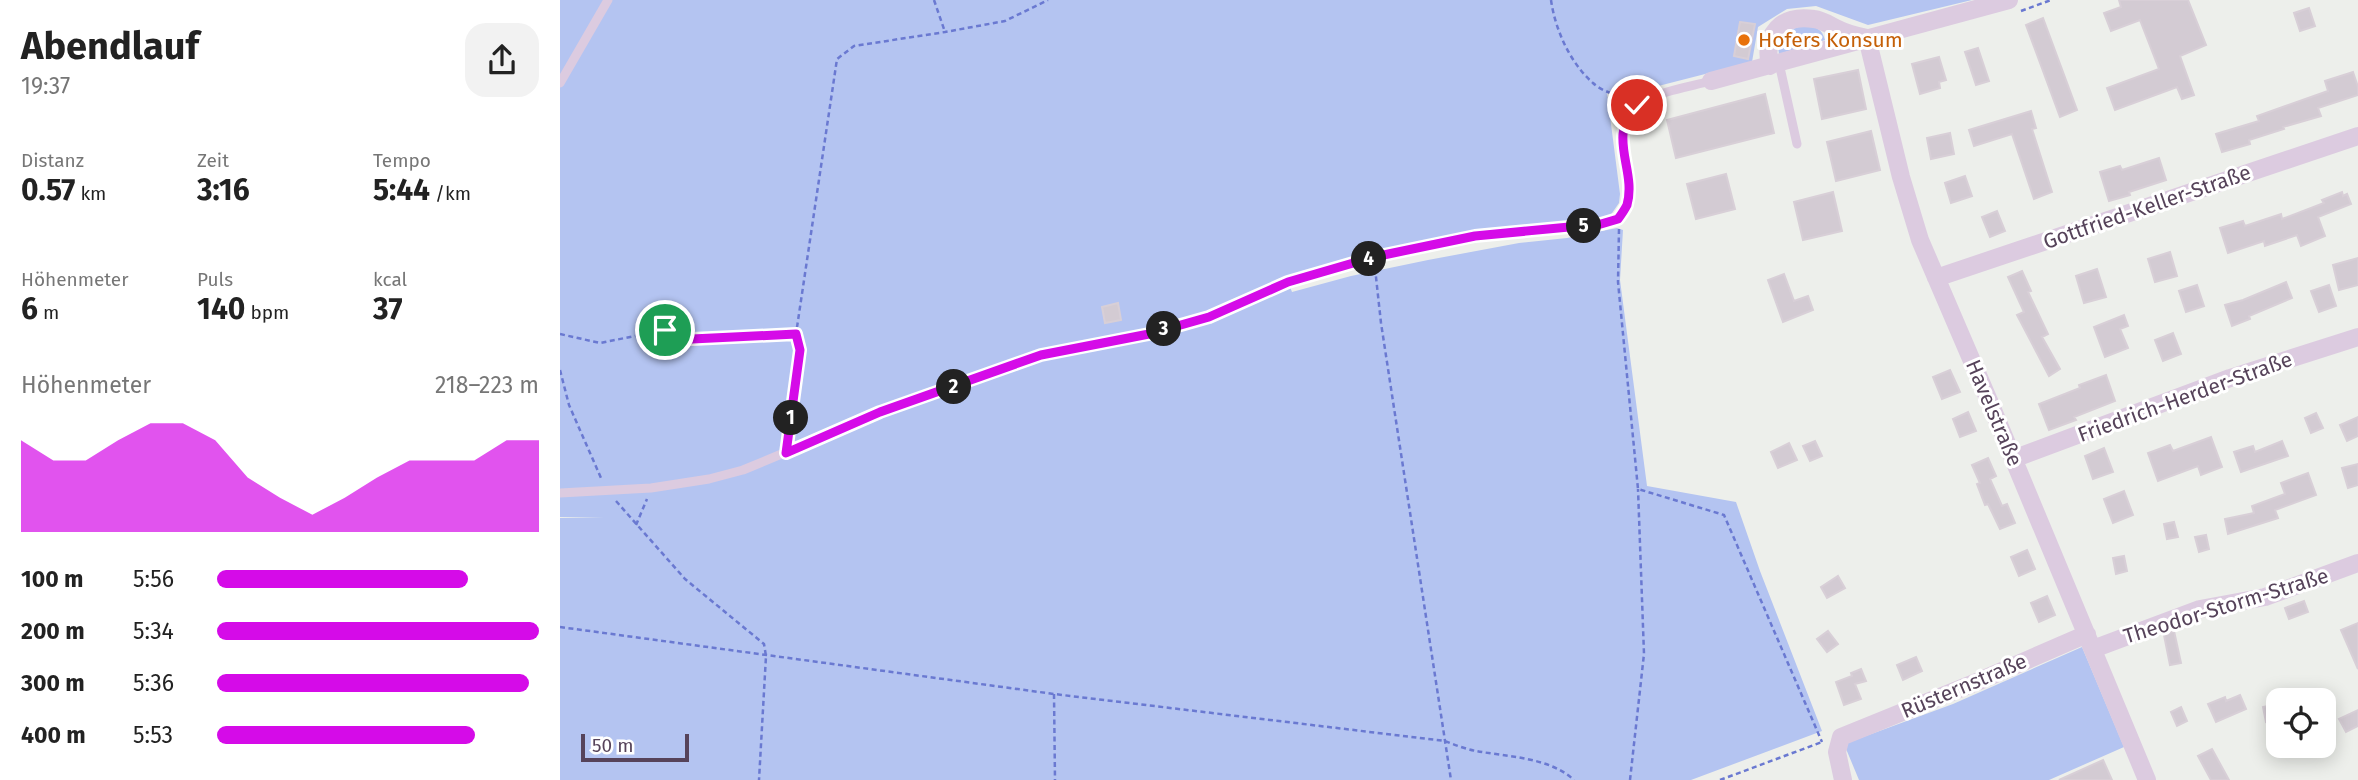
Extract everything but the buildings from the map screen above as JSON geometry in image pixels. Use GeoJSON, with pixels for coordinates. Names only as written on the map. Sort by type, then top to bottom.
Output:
{"type":"FeatureCollection","features":[{"type":"Feature","properties":{"kind":"street"},"geometry":{"type":"LineString","coordinates":[[1712,81],[2009,0]]}},
{"type":"Feature","properties":{"kind":"street"},"geometry":{"type":"LineString","coordinates":[[1768,66],[1772,33],[1778,26],[1793,21],[1814,19],[1843,32],[1867,38]]}},
{"type":"Feature","properties":{"kind":"street","name":"Havelstraße"},"geometry":{"type":"LineString","coordinates":[[1867,38],[1912,218],[2147,780]]}},
{"type":"Feature","properties":{"kind":"street","name":"Gottfried-Keller-Straße"},"geometry":{"type":"LineString","coordinates":[[1936,278],[2358,136]]}},
{"type":"Feature","properties":{"kind":"street","name":"Friedrich-Herder-Straße"},"geometry":{"type":"LineString","coordinates":[[2013,459],[2230,378],[2358,337]]}},
{"type":"Feature","properties":{"kind":"street","name":"Theodor-Storm-Straße"},"geometry":{"type":"LineString","coordinates":[[2090,641],[2200,609],[2265,597],[2358,563]]}},
{"type":"Feature","properties":{"kind":"street","name":"Rüsternstraße"},"geometry":{"type":"LineString","coordinates":[[1841,737],[1979,681],[2090,641]]}},
{"type":"Feature","properties":{"kind":"street"},"geometry":{"type":"LineString","coordinates":[[1841,737],[1836,752],[1843,780]]}},
{"type":"Feature","properties":{"kind":"lane"},"geometry":{"type":"LineString","coordinates":[[560,83],[608,0]]}},
{"type":"Feature","properties":{"kind":"lane"},"geometry":{"type":"LineString","coordinates":[[1768,66],[1797,144]]}},
{"type":"Feature","properties":{"kind":"lane"},"geometry":{"type":"LineString","coordinates":[[560,494],[651,488],[709,479],[743,470],[880,412],[1041,355],[1149,334],[1209,317],[1288,282],[1374,257],[1475,236],[1601,224],[1618,219],[1627,205],[1622,131],[1628,114],[1637,105],[1653,97],[1712,81]]}},
{"type":"Feature","properties":{"kind":"path"},"geometry":{"type":"LineString","coordinates":[[934,0],[945,32]]}},
{"type":"Feature","properties":{"kind":"path"},"geometry":{"type":"LineString","coordinates":[[786,453],[800,350],[796,334],[837,59],[854,46],[1005,21],[1048,0]]}},
{"type":"Feature","properties":{"kind":"path"},"geometry":{"type":"LineString","coordinates":[[1551,0],[1554,21],[1559,31],[1574,60],[1594,85],[1637,105]]}},
{"type":"Feature","properties":{"kind":"path"},"geometry":{"type":"LineString","coordinates":[[1618,219],[1618,282],[1638,489],[1644,654],[1630,780]]}},
{"type":"Feature","properties":{"kind":"path"},"geometry":{"type":"LineString","coordinates":[[1374,257],[1381,323],[1451,780]]}},
{"type":"Feature","properties":{"kind":"path"},"geometry":{"type":"LineString","coordinates":[[560,334],[600,343],[665,330],[692,339],[796,334]]}},
{"type":"Feature","properties":{"kind":"path"},"geometry":{"type":"LineString","coordinates":[[560,370],[569,405],[607,491],[685,579],[764,644],[766,656],[760,780]]}},
{"type":"Feature","properties":{"kind":"path"},"geometry":{"type":"LineString","coordinates":[[636,525],[651,488]]}},
{"type":"Feature","properties":{"kind":"path"},"geometry":{"type":"LineString","coordinates":[[1638,489],[1724,515],[1822,742]]}},
{"type":"Feature","properties":{"kind":"path"},"geometry":{"type":"LineString","coordinates":[[560,627],[1054,694],[1445,741],[1473,750],[1541,762],[1574,780]]}},
{"type":"Feature","properties":{"kind":"path"},"geometry":{"type":"LineString","coordinates":[[1054,694],[1055,780]]}},
{"type":"Feature","properties":{"kind":"path"},"geometry":{"type":"LineString","coordinates":[[1720,780],[1841,737]]}},
{"type":"Feature","properties":{"kind":"shaded area"},"geometry":{"type":"Polygon","coordinates":[[[560,0],[1972,0],[1868,25],[1816,6],[1787,9],[1758,27],[1752,62],[1627,94],[1607,93],[1620,194],[1619,203],[1610,216],[1447,237],[1308,270],[1287,279],[1292,292],[1428,260],[1519,243],[1567,238],[1617,228],[1623,230],[1620,280],[1647,486],[1736,502],[1822,731],[1691,780],[560,780],[560,518],[604,517],[560,517],[560,0]]]}},
{"type":"Feature","properties":{"kind":"shaded area"},"geometry":{"type":"Polygon","coordinates":[[[1805,25],[1818,29],[1825,40],[1779,54],[1777,39],[1783,32],[1805,25]]]}},
{"type":"Feature","properties":{"kind":"shaded area"},"geometry":{"type":"Polygon","coordinates":[[[2082,647],[2124,747],[2049,780],[1859,780],[1844,744],[1953,704],[2082,647]]]}},
{"type":"Feature","properties":{"kind":"place","name":"Hofers Konsum"},"geometry":{"type":"Point","coordinates":[1744,40]}},
{"type":"Feature","properties":{"kind":"route"},"geometry":{"type":"LineString","coordinates":[[665,330],[692,339],[796,334],[800,350],[786,453],[880,412],[1041,355],[1149,334],[1209,317],[1288,282],[1374,257],[1475,236],[1601,224],[1618,219],[1627,205],[1628,189],[1622,131],[1628,114],[1637,105]]}}]}
